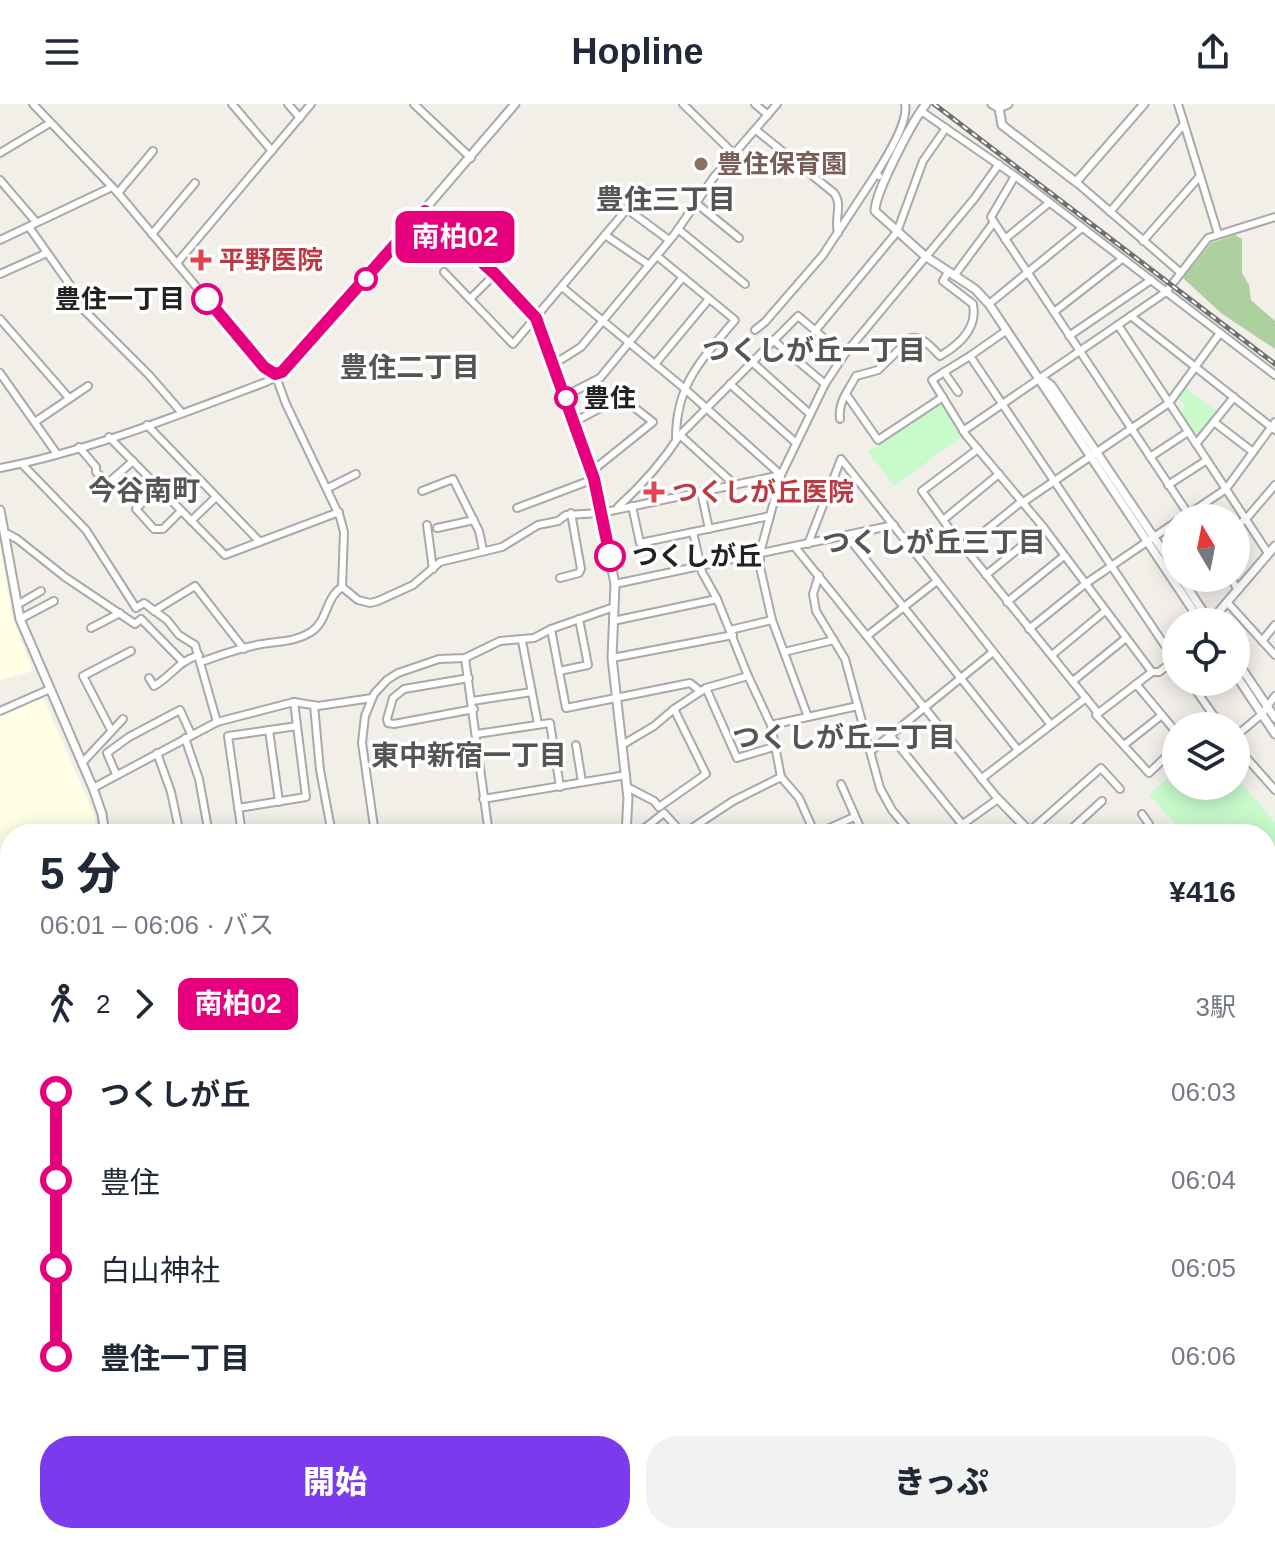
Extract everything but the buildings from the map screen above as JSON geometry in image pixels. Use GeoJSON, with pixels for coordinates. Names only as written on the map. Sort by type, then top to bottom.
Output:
{"type":"FeatureCollection","features":[{"type":"Feature","properties":{"kind":"street"},"geometry":{"type":"LineString","coordinates":[[33,104],[115,190],[255,357],[275,374],[286,404],[339,512],[344,532],[342,587]]}},
{"type":"Feature","properties":{"kind":"street"},"geometry":{"type":"LineString","coordinates":[[232,104],[272,151]]}},
{"type":"Feature","properties":{"kind":"street"},"geometry":{"type":"LineString","coordinates":[[288,104],[300,118]]}},
{"type":"Feature","properties":{"kind":"street"},"geometry":{"type":"LineString","coordinates":[[177,263],[311,104]]}},
{"type":"Feature","properties":{"kind":"street"},"geometry":{"type":"LineString","coordinates":[[414,104],[471,158]]}},
{"type":"Feature","properties":{"kind":"street"},"geometry":{"type":"LineString","coordinates":[[0,468],[57,454],[182,413],[266,382],[289,368],[515,104]]}},
{"type":"Feature","properties":{"kind":"street"},"geometry":{"type":"LineString","coordinates":[[683,104],[735,155]]}},
{"type":"Feature","properties":{"kind":"street"},"geometry":{"type":"LineString","coordinates":[[755,104],[768,115]]}},
{"type":"Feature","properties":{"kind":"street"},"geometry":{"type":"LineString","coordinates":[[554,364],[581,347],[657,256],[714,177],[777,104]]}},
{"type":"Feature","properties":{"kind":"street"},"geometry":{"type":"LineString","coordinates":[[755,330],[823,255],[838,233],[893,145],[906,111],[905,104]]}},
{"type":"Feature","properties":{"kind":"street"},"geometry":{"type":"LineString","coordinates":[[1008,104],[996,106],[1002,125],[1076,182],[1181,273]]}},
{"type":"Feature","properties":{"kind":"street"},"geometry":{"type":"LineString","coordinates":[[1076,182],[1144,104]]}},
{"type":"Feature","properties":{"kind":"street"},"geometry":{"type":"LineString","coordinates":[[1178,104],[1218,234]]}},
{"type":"Feature","properties":{"kind":"street"},"geometry":{"type":"LineString","coordinates":[[1192,608],[1094,454],[1044,389],[1041,378],[989,304],[975,289],[925,256],[878,215],[875,205],[923,108],[1275,375]]}},
{"type":"Feature","properties":{"kind":"street"},"geometry":{"type":"LineString","coordinates":[[0,153],[50,123]]}},
{"type":"Feature","properties":{"kind":"street"},"geometry":{"type":"LineString","coordinates":[[1110,212],[1184,124]]}},
{"type":"Feature","properties":{"kind":"street"},"geometry":{"type":"LineString","coordinates":[[815,331],[897,232],[923,161],[946,128]]}},
{"type":"Feature","properties":{"kind":"street"},"geometry":{"type":"LineString","coordinates":[[756,130],[834,193],[840,203],[835,223],[838,233]]}},
{"type":"Feature","properties":{"kind":"street"},"geometry":{"type":"LineString","coordinates":[[0,240],[115,190],[153,151]]}},
{"type":"Feature","properties":{"kind":"street"},"geometry":{"type":"LineString","coordinates":[[808,717],[772,620],[760,553],[781,475],[825,384],[844,355],[974,199],[999,164]]}},
{"type":"Feature","properties":{"kind":"street"},"geometry":{"type":"LineString","coordinates":[[876,174],[886,180]]}},
{"type":"Feature","properties":{"kind":"street"},"geometry":{"type":"LineString","coordinates":[[1015,176],[991,217],[1179,504]]}},
{"type":"Feature","properties":{"kind":"street"},"geometry":{"type":"LineString","coordinates":[[1143,241],[1200,176]]}},
{"type":"Feature","properties":{"kind":"street"},"geometry":{"type":"LineString","coordinates":[[0,180],[36,222]]}},
{"type":"Feature","properties":{"kind":"street"},"geometry":{"type":"LineString","coordinates":[[152,234],[195,183]]}},
{"type":"Feature","properties":{"kind":"street"},"geometry":{"type":"LineString","coordinates":[[858,200],[875,205]]}},
{"type":"Feature","properties":{"kind":"street"},"geometry":{"type":"LineString","coordinates":[[696,203],[739,238]]}},
{"type":"Feature","properties":{"kind":"street"},"geometry":{"type":"LineString","coordinates":[[1005,239],[1049,203]]}},
{"type":"Feature","properties":{"kind":"street"},"geometry":{"type":"LineString","coordinates":[[444,272],[513,344],[627,209],[669,240]]}},
{"type":"Feature","properties":{"kind":"street"},"geometry":{"type":"LineString","coordinates":[[425,211],[495,274],[536,318],[593,475],[615,584],[612,658],[626,775],[626,824]]}},
{"type":"Feature","properties":{"kind":"street"},"geometry":{"type":"LineString","coordinates":[[963,431],[1166,292],[1208,238],[1275,217]]}},
{"type":"Feature","properties":{"kind":"street"},"geometry":{"type":"LineString","coordinates":[[840,419],[838,409],[856,376],[878,370],[911,338],[925,342],[940,356],[962,340],[975,313],[973,304],[943,281],[994,222]]}},
{"type":"Feature","properties":{"kind":"street"},"geometry":{"type":"LineString","coordinates":[[29,227],[70,285],[75,301],[182,413]]}},
{"type":"Feature","properties":{"kind":"street"},"geometry":{"type":"LineString","coordinates":[[989,304],[1082,228]]}},
{"type":"Feature","properties":{"kind":"street"},"geometry":{"type":"LineString","coordinates":[[678,229],[745,284]]}},
{"type":"Feature","properties":{"kind":"street"},"geometry":{"type":"LineString","coordinates":[[605,235],[649,265]]}},
{"type":"Feature","properties":{"kind":"street"},"geometry":{"type":"LineString","coordinates":[[0,274],[47,253]]}},
{"type":"Feature","properties":{"kind":"street"},"geometry":{"type":"LineString","coordinates":[[657,256],[735,320],[691,372],[678,408],[678,439]]}},
{"type":"Feature","properties":{"kind":"street"},"geometry":{"type":"LineString","coordinates":[[1054,312],[1122,259]]}},
{"type":"Feature","properties":{"kind":"street"},"geometry":{"type":"LineString","coordinates":[[470,299],[495,274]]}},
{"type":"Feature","properties":{"kind":"street"},"geometry":{"type":"LineString","coordinates":[[565,396],[600,378],[683,277]]}},
{"type":"Feature","properties":{"kind":"street"},"geometry":{"type":"LineString","coordinates":[[1069,336],[1151,280]]}},
{"type":"Feature","properties":{"kind":"street"},"geometry":{"type":"LineString","coordinates":[[562,287],[706,407],[781,475]]}},
{"type":"Feature","properties":{"kind":"street"},"geometry":{"type":"LineString","coordinates":[[655,364],[709,299]]}},
{"type":"Feature","properties":{"kind":"street"},"geometry":{"type":"LineString","coordinates":[[615,510],[647,479],[706,407],[798,316],[844,355]]}},
{"type":"Feature","properties":{"kind":"street"},"geometry":{"type":"LineString","coordinates":[[1131,316],[1274,426],[1226,489],[1205,504]]}},
{"type":"Feature","properties":{"kind":"street"},"geometry":{"type":"LineString","coordinates":[[0,319],[69,398]]}},
{"type":"Feature","properties":{"kind":"street"},"geometry":{"type":"LineString","coordinates":[[1118,325],[1236,504]]}},
{"type":"Feature","properties":{"kind":"street"},"geometry":{"type":"LineString","coordinates":[[1007,330],[932,380],[963,431],[1044,528],[1152,672]]}},
{"type":"Feature","properties":{"kind":"street"},"geometry":{"type":"LineString","coordinates":[[964,548],[1022,503],[1169,403],[1220,333]]}},
{"type":"Feature","properties":{"kind":"street"},"geometry":{"type":"LineString","coordinates":[[773,340],[825,384]]}},
{"type":"Feature","properties":{"kind":"street"},"geometry":{"type":"LineString","coordinates":[[970,356],[1162,640]]}},
{"type":"Feature","properties":{"kind":"street"},"geometry":{"type":"LineString","coordinates":[[752,362],[810,414]]}},
{"type":"Feature","properties":{"kind":"street"},"geometry":{"type":"LineString","coordinates":[[944,372],[958,392]]}},
{"type":"Feature","properties":{"kind":"street"},"geometry":{"type":"LineString","coordinates":[[0,373],[57,454]]}},
{"type":"Feature","properties":{"kind":"street"},"geometry":{"type":"LineString","coordinates":[[730,384],[795,442]]}},
{"type":"Feature","properties":{"kind":"street"},"geometry":{"type":"LineString","coordinates":[[35,422],[88,386]]}},
{"type":"Feature","properties":{"kind":"street"},"geometry":{"type":"LineString","coordinates":[[846,394],[878,440],[943,397]]}},
{"type":"Feature","properties":{"kind":"street"},"geometry":{"type":"LineString","coordinates":[[517,508],[593,475],[653,422],[621,397],[574,422]]}},
{"type":"Feature","properties":{"kind":"street"},"geometry":{"type":"LineString","coordinates":[[1196,444],[1234,397]]}},
{"type":"Feature","properties":{"kind":"street"},"geometry":{"type":"LineString","coordinates":[[1214,422],[1253,452]]}},
{"type":"Feature","properties":{"kind":"street"},"geometry":{"type":"LineString","coordinates":[[147,425],[260,542]]}},
{"type":"Feature","properties":{"kind":"street"},"geometry":{"type":"LineString","coordinates":[[1150,457],[1188,432]]}},
{"type":"Feature","properties":{"kind":"street"},"geometry":{"type":"LineString","coordinates":[[109,437],[225,555],[339,512]]}},
{"type":"Feature","properties":{"kind":"street"},"geometry":{"type":"LineString","coordinates":[[678,439],[735,485]]}},
{"type":"Feature","properties":{"kind":"street"},"geometry":{"type":"LineString","coordinates":[[79,447],[96,467],[96,472],[108,483],[133,461]]}},
{"type":"Feature","properties":{"kind":"street"},"geometry":{"type":"LineString","coordinates":[[978,449],[922,491],[964,548],[1098,713],[1096,715],[1149,773],[1162,760]]}},
{"type":"Feature","properties":{"kind":"street"},"geometry":{"type":"LineString","coordinates":[[808,544],[841,459],[1051,725]]}},
{"type":"Feature","properties":{"kind":"street"},"geometry":{"type":"LineString","coordinates":[[1168,485],[1207,460]]}},
{"type":"Feature","properties":{"kind":"street"},"geometry":{"type":"LineString","coordinates":[[22,464],[86,530],[136,608],[144,603],[167,620],[179,635],[195,645],[217,722]]}},
{"type":"Feature","properties":{"kind":"street"},"geometry":{"type":"LineString","coordinates":[[328,488],[356,474]]}},
{"type":"Feature","properties":{"kind":"street"},"geometry":{"type":"LineString","coordinates":[[943,520],[999,474]]}},
{"type":"Feature","properties":{"kind":"street"},"geometry":{"type":"LineString","coordinates":[[342,587],[358,600],[370,603],[413,585],[440,562],[502,547],[538,525],[558,521],[571,513],[601,513],[781,475]]}},
{"type":"Feature","properties":{"kind":"street"},"geometry":{"type":"LineString","coordinates":[[422,491],[453,479],[479,531],[483,550]]}},
{"type":"Feature","properties":{"kind":"street"},"geometry":{"type":"LineString","coordinates":[[1250,514],[1275,485]]}},
{"type":"Feature","properties":{"kind":"street"},"geometry":{"type":"LineString","coordinates":[[158,487],[136,509],[154,529],[163,529],[181,511]]}},
{"type":"Feature","properties":{"kind":"street"},"geometry":{"type":"LineString","coordinates":[[701,492],[709,529]]}},
{"type":"Feature","properties":{"kind":"street"},"geometry":{"type":"LineString","coordinates":[[191,521],[216,497]]}},
{"type":"Feature","properties":{"kind":"street"},"geometry":{"type":"LineString","coordinates":[[632,506],[640,543],[770,516]]}},
{"type":"Feature","properties":{"kind":"street"},"geometry":{"type":"LineString","coordinates":[[0,510],[20,619],[93,788],[104,824]]}},
{"type":"Feature","properties":{"kind":"street"},"geometry":{"type":"LineString","coordinates":[[560,578],[579,573],[581,569],[571,513]]}},
{"type":"Feature","properties":{"kind":"street"},"geometry":{"type":"LineString","coordinates":[[437,528],[474,520]]}},
{"type":"Feature","properties":{"kind":"street"},"geometry":{"type":"LineString","coordinates":[[427,525],[433,569]]}},
{"type":"Feature","properties":{"kind":"street"},"geometry":{"type":"LineString","coordinates":[[615,584],[894,525]]}},
{"type":"Feature","properties":{"kind":"street"},"geometry":{"type":"LineString","coordinates":[[1250,525],[1268,553]]}},
{"type":"Feature","properties":{"kind":"street"},"geometry":{"type":"LineString","coordinates":[[986,575],[1044,528]]}},
{"type":"Feature","properties":{"kind":"street"},"geometry":{"type":"LineString","coordinates":[[4,532],[135,624],[141,619],[181,660]]}},
{"type":"Feature","properties":{"kind":"street"},"geometry":{"type":"LineString","coordinates":[[693,532],[701,566],[771,725],[781,777],[799,798],[811,824]]}},
{"type":"Feature","properties":{"kind":"street"},"geometry":{"type":"LineString","coordinates":[[1029,629],[1085,584],[1162,532]]}},
{"type":"Feature","properties":{"kind":"street"},"geometry":{"type":"LineString","coordinates":[[847,536],[1018,750]]}},
{"type":"Feature","properties":{"kind":"street"},"geometry":{"type":"LineString","coordinates":[[1151,540],[1162,553]]}},
{"type":"Feature","properties":{"kind":"street"},"geometry":{"type":"LineString","coordinates":[[1250,575],[1275,546]]}},
{"type":"Feature","properties":{"kind":"street"},"geometry":{"type":"LineString","coordinates":[[795,547],[981,779],[1022,824]]}},
{"type":"Feature","properties":{"kind":"street"},"geometry":{"type":"LineString","coordinates":[[1007,602],[1064,556]]}},
{"type":"Feature","properties":{"kind":"street"},"geometry":{"type":"LineString","coordinates":[[819,575],[813,594],[816,611],[845,659],[880,788],[904,824]]}},
{"type":"Feature","properties":{"kind":"street"},"geometry":{"type":"LineString","coordinates":[[867,636],[937,581]]}},
{"type":"Feature","properties":{"kind":"street"},"geometry":{"type":"LineString","coordinates":[[154,611],[195,586],[244,649]]}},
{"type":"Feature","properties":{"kind":"street"},"geometry":{"type":"LineString","coordinates":[[181,660],[298,639],[310,633],[324,618],[333,593],[342,587]]}},
{"type":"Feature","properties":{"kind":"street"},"geometry":{"type":"LineString","coordinates":[[17,605],[41,591]]}},
{"type":"Feature","properties":{"kind":"street"},"geometry":{"type":"LineString","coordinates":[[1222,608],[1236,592]]}},
{"type":"Feature","properties":{"kind":"street"},"geometry":{"type":"LineString","coordinates":[[613,621],[717,599]]}},
{"type":"Feature","properties":{"kind":"street"},"geometry":{"type":"LineString","coordinates":[[20,619],[54,601]]}},
{"type":"Feature","properties":{"kind":"street"},"geometry":{"type":"LineString","coordinates":[[1227,602],[1275,655]]}},
{"type":"Feature","properties":{"kind":"street"},"geometry":{"type":"LineString","coordinates":[[374,824],[362,743],[365,716],[372,698],[387,680],[439,659],[465,658],[500,641],[534,638],[614,607]]}},
{"type":"Feature","properties":{"kind":"street"},"geometry":{"type":"LineString","coordinates":[[1052,655],[1105,611]]}},
{"type":"Feature","properties":{"kind":"street"},"geometry":{"type":"LineString","coordinates":[[91,628],[120,613]]}},
{"type":"Feature","properties":{"kind":"street"},"geometry":{"type":"LineString","coordinates":[[559,671],[588,665],[579,619]]}},
{"type":"Feature","properties":{"kind":"street"},"geometry":{"type":"LineString","coordinates":[[612,658],[772,620]]}},
{"type":"Feature","properties":{"kind":"street"},"geometry":{"type":"LineString","coordinates":[[1262,641],[1275,625]]}},
{"type":"Feature","properties":{"kind":"street"},"geometry":{"type":"LineString","coordinates":[[551,629],[566,708],[690,683],[703,690],[737,758],[777,746]]}},
{"type":"Feature","properties":{"kind":"street"},"geometry":{"type":"LineString","coordinates":[[1073,681],[1126,638]]}},
{"type":"Feature","properties":{"kind":"street"},"geometry":{"type":"LineString","coordinates":[[784,652],[834,640]]}},
{"type":"Feature","properties":{"kind":"street"},"geometry":{"type":"LineString","coordinates":[[522,641],[538,724]]}},
{"type":"Feature","properties":{"kind":"street"},"geometry":{"type":"LineString","coordinates":[[111,730],[83,676],[131,651]]}},
{"type":"Feature","properties":{"kind":"street"},"geometry":{"type":"LineString","coordinates":[[871,751],[993,652]]}},
{"type":"Feature","properties":{"kind":"street"},"geometry":{"type":"LineString","coordinates":[[465,658],[487,824]]}},
{"type":"Feature","properties":{"kind":"street"},"geometry":{"type":"LineString","coordinates":[[149,678],[154,686],[170,677],[181,660]]}},
{"type":"Feature","properties":{"kind":"street"},"geometry":{"type":"LineString","coordinates":[[1098,713],[1152,672],[1162,670]]}},
{"type":"Feature","properties":{"kind":"street"},"geometry":{"type":"LineString","coordinates":[[622,745],[703,690],[748,676]]}},
{"type":"Feature","properties":{"kind":"street"},"geometry":{"type":"LineString","coordinates":[[469,678],[404,689],[393,698],[388,723],[532,692]]}},
{"type":"Feature","properties":{"kind":"street"},"geometry":{"type":"LineString","coordinates":[[1250,681],[1275,718]]}},
{"type":"Feature","properties":{"kind":"street"},"geometry":{"type":"LineString","coordinates":[[1124,745],[1162,715],[1136,684]]}},
{"type":"Feature","properties":{"kind":"street"},"geometry":{"type":"LineString","coordinates":[[0,711],[50,689]]}},
{"type":"Feature","properties":{"kind":"street"},"geometry":{"type":"LineString","coordinates":[[1250,696],[1275,734]]}},
{"type":"Feature","properties":{"kind":"street"},"geometry":{"type":"LineString","coordinates":[[1250,724],[1275,696]]}},
{"type":"Feature","properties":{"kind":"street"},"geometry":{"type":"LineString","coordinates":[[93,788],[217,722],[294,702],[314,705],[372,698]]}},
{"type":"Feature","properties":{"kind":"street"},"geometry":{"type":"LineString","coordinates":[[981,779],[1086,698]]}},
{"type":"Feature","properties":{"kind":"street"},"geometry":{"type":"LineString","coordinates":[[238,808],[306,797],[294,702]]}},
{"type":"Feature","properties":{"kind":"street"},"geometry":{"type":"LineString","coordinates":[[314,705],[328,824]]}},
{"type":"Feature","properties":{"kind":"street"},"geometry":{"type":"LineString","coordinates":[[771,725],[858,706]]}},
{"type":"Feature","properties":{"kind":"street"},"geometry":{"type":"LineString","coordinates":[[659,807],[706,774],[674,709]]}},
{"type":"Feature","properties":{"kind":"street"},"geometry":{"type":"LineString","coordinates":[[116,774],[107,753],[129,737],[180,710],[199,779],[207,824]]}},
{"type":"Feature","properties":{"kind":"street"},"geometry":{"type":"LineString","coordinates":[[82,763],[123,719]]}},
{"type":"Feature","properties":{"kind":"street"},"geometry":{"type":"LineString","coordinates":[[477,734],[550,723],[560,787]]}},
{"type":"Feature","properties":{"kind":"street"},"geometry":{"type":"LineString","coordinates":[[240,824],[228,736],[297,726]]}},
{"type":"Feature","properties":{"kind":"street"},"geometry":{"type":"LineString","coordinates":[[269,730],[279,802]]}},
{"type":"Feature","properties":{"kind":"street"},"geometry":{"type":"LineString","coordinates":[[890,735],[961,824]]}},
{"type":"Feature","properties":{"kind":"street"},"geometry":{"type":"LineString","coordinates":[[576,745],[582,782]]}},
{"type":"Feature","properties":{"kind":"street"},"geometry":{"type":"LineString","coordinates":[[157,753],[171,792],[178,824]]}},
{"type":"Feature","properties":{"kind":"street"},"geometry":{"type":"LineString","coordinates":[[1250,762],[1275,790]]}},
{"type":"Feature","properties":{"kind":"street"},"geometry":{"type":"LineString","coordinates":[[1041,824],[1101,768],[1120,789]]}},
{"type":"Feature","properties":{"kind":"street"},"geometry":{"type":"LineString","coordinates":[[483,799],[626,775]]}},
{"type":"Feature","properties":{"kind":"street"},"geometry":{"type":"LineString","coordinates":[[698,824],[733,801],[781,777]]}},
{"type":"Feature","properties":{"kind":"street"},"geometry":{"type":"LineString","coordinates":[[841,784],[858,824]]}},
{"type":"Feature","properties":{"kind":"street"},"geometry":{"type":"LineString","coordinates":[[627,787],[654,801],[674,824]]}},
{"type":"Feature","properties":{"kind":"street"},"geometry":{"type":"LineString","coordinates":[[963,824],[998,799]]}},
{"type":"Feature","properties":{"kind":"street"},"geometry":{"type":"LineString","coordinates":[[1077,824],[1102,801]]}},
{"type":"Feature","properties":{"kind":"street"},"geometry":{"type":"LineString","coordinates":[[650,824],[664,813]]}},
{"type":"Feature","properties":{"kind":"street"},"geometry":{"type":"LineString","coordinates":[[1142,814],[1149,824]]}},
{"type":"Feature","properties":{"kind":"street"},"geometry":{"type":"LineString","coordinates":[[838,824],[854,817]]}},
{"type":"Feature","properties":{"kind":"shaded area"},"geometry":{"type":"Polygon","coordinates":[[[0,546],[12,616],[33,671],[0,680],[0,546]]]}},
{"type":"Feature","properties":{"kind":"shaded area"},"geometry":{"type":"Polygon","coordinates":[[[44,699],[95,817],[95,824],[0,824],[0,713],[44,699]]]}},
{"type":"Feature","properties":{"kind":"green space"},"geometry":{"type":"Polygon","coordinates":[[[1235,235],[1242,239],[1242,273],[1249,285],[1251,300],[1275,321],[1275,349],[1221,313],[1183,278],[1211,243],[1235,235]]]}},
{"type":"Feature","properties":{"kind":"green space"},"geometry":{"type":"Polygon","coordinates":[[[1184,387],[1219,412],[1198,438],[1179,413],[1186,405],[1177,398],[1184,387]]]}},
{"type":"Feature","properties":{"kind":"green space"},"geometry":{"type":"Polygon","coordinates":[[[940,402],[963,436],[894,486],[868,452],[940,402]]]}},
{"type":"Feature","properties":{"kind":"green space"},"geometry":{"type":"Polygon","coordinates":[[[1162,783],[1162,800],[1250,800],[1250,793],[1275,824],[1176,824],[1149,795],[1162,783]]]}},
{"type":"Feature","properties":{"kind":"railway"},"geometry":{"type":"LineString","coordinates":[[934,104],[1275,364]]}},
{"type":"Feature","properties":{"kind":"bus line","name":"南柏02"},"geometry":{"type":"LineString","coordinates":[[207,299],[264,367],[275,374],[282,372],[314,340],[425,211],[495,274],[536,318],[594,479],[610,556]]}},
{"type":"Feature","properties":{"kind":"place","name":"豊住保育園"},"geometry":{"type":"Point","coordinates":[701,164]}},
{"type":"Feature","properties":{"kind":"place","name":"平野医院"},"geometry":{"type":"Point","coordinates":[201,260]}},
{"type":"Feature","properties":{"kind":"place","name":"豊住一丁目"},"geometry":{"type":"Point","coordinates":[207,299]}},
{"type":"Feature","properties":{"kind":"place","name":"豊住"},"geometry":{"type":"Point","coordinates":[566,398]}},
{"type":"Feature","properties":{"kind":"place","name":"つくしが丘医院"},"geometry":{"type":"Point","coordinates":[654,492]}},
{"type":"Feature","properties":{"kind":"place","name":"つくしが丘"},"geometry":{"type":"Point","coordinates":[610,556]}},
{"type":"Feature","properties":{"kind":"district","name":"豊住三丁目"},"geometry":{"type":"Point","coordinates":[666,199]}},
{"type":"Feature","properties":{"kind":"district","name":"つくしが丘一丁目"},"geometry":{"type":"Point","coordinates":[814,350]}},
{"type":"Feature","properties":{"kind":"district","name":"豊住二丁目"},"geometry":{"type":"Point","coordinates":[410,367]}},
{"type":"Feature","properties":{"kind":"district","name":"今谷南町"},"geometry":{"type":"Point","coordinates":[144,490]}},
{"type":"Feature","properties":{"kind":"district","name":"つくしが丘三丁目"},"geometry":{"type":"Point","coordinates":[934,542]}},
{"type":"Feature","properties":{"kind":"district","name":"つくしが丘二丁目"},"geometry":{"type":"Point","coordinates":[844,737]}},
{"type":"Feature","properties":{"kind":"district","name":"東中新宿一丁目"},"geometry":{"type":"Point","coordinates":[469,755]}}]}
